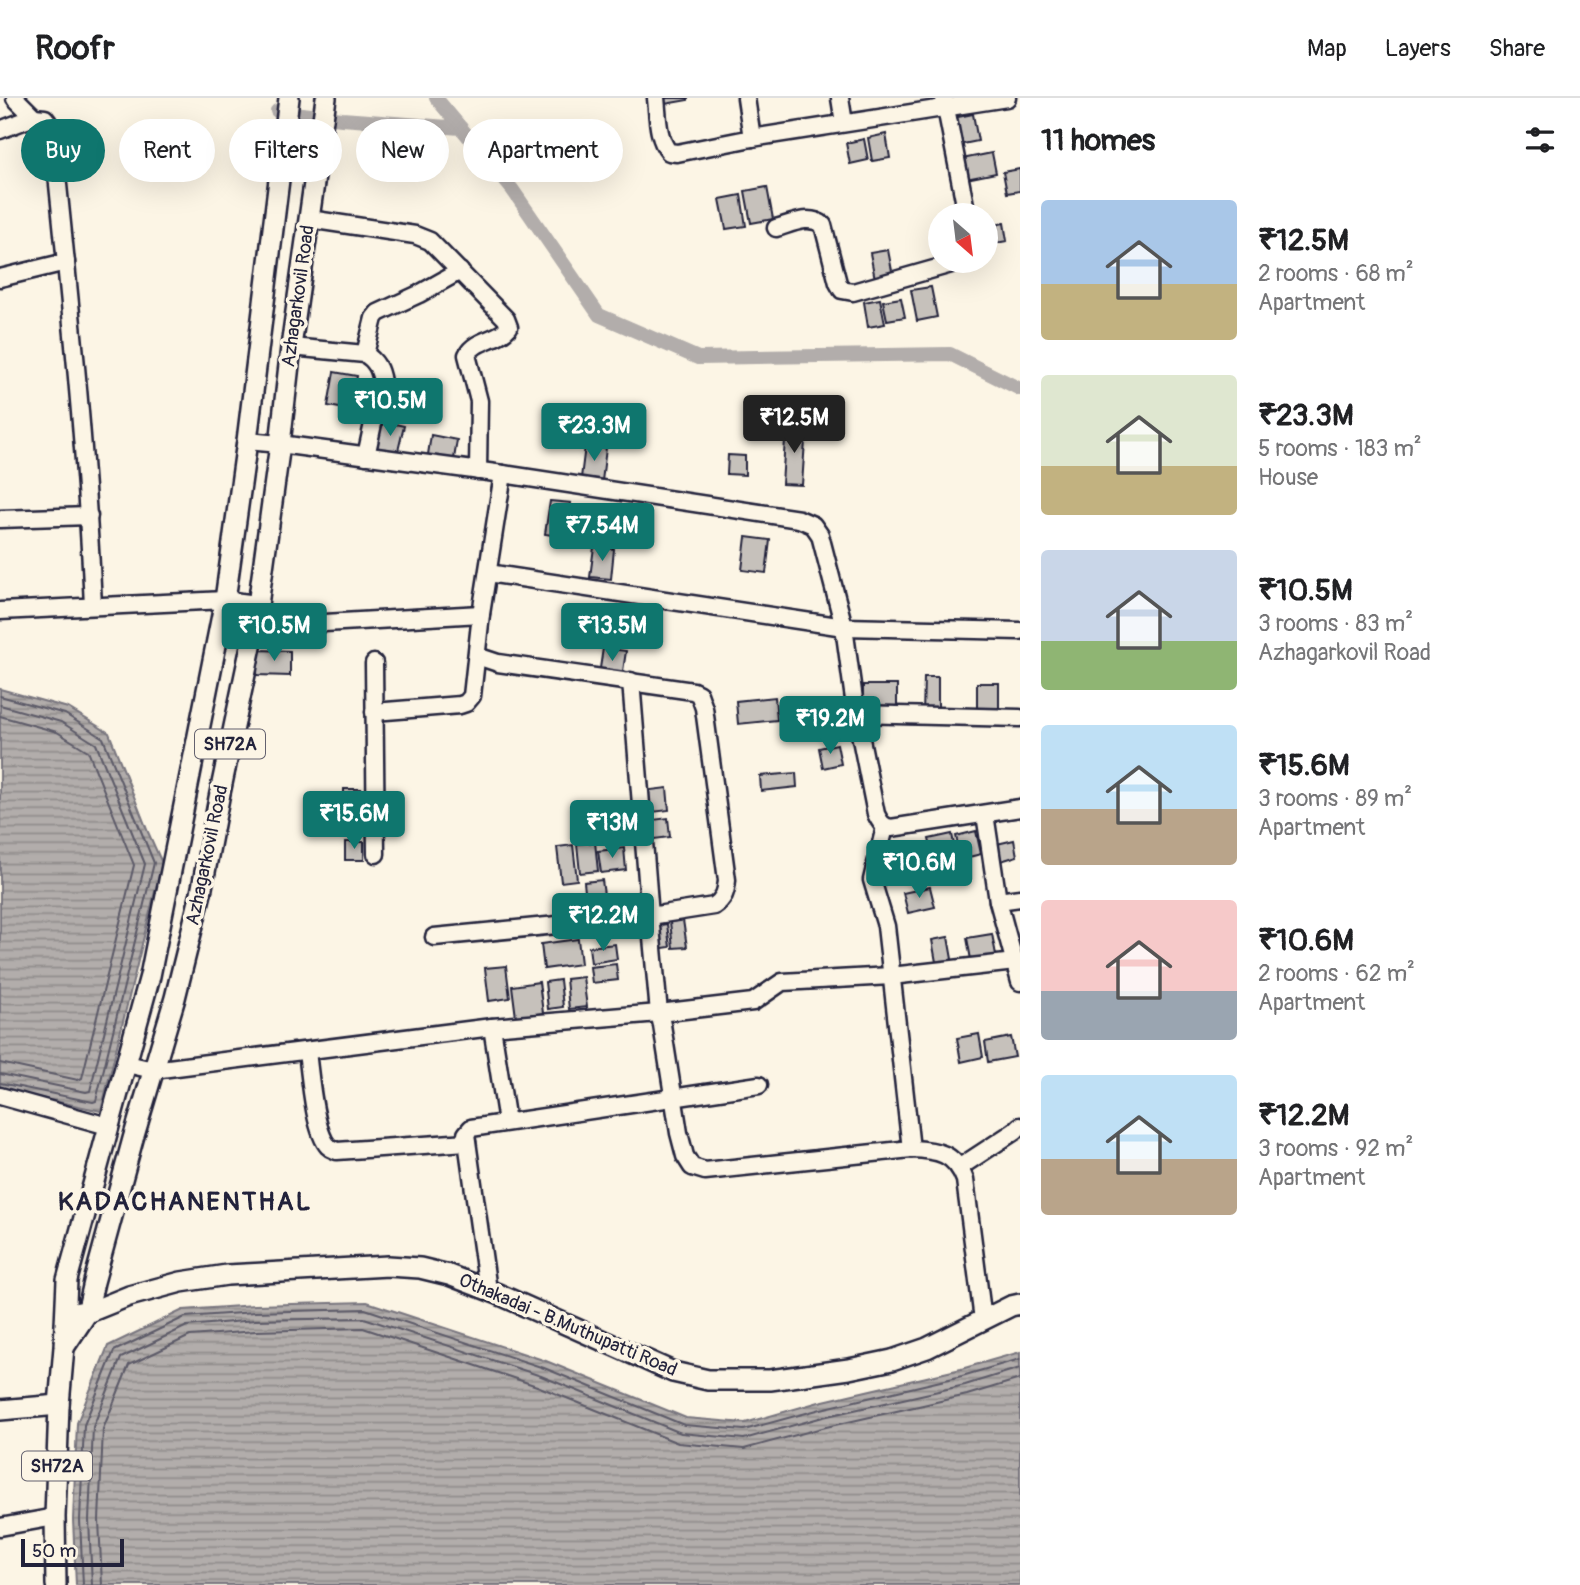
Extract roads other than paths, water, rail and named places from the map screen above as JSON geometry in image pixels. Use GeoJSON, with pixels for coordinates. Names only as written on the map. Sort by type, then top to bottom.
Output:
{"type":"FeatureCollection","features":[{"type":"Feature","properties":{"kind":"main road","name":"Azhagarkovil Road"},"geometry":{"type":"LineString","coordinates":[[56,1585],[55,1517],[59,1405],[67,1280],[150,976],[225,600],[288,107]]}},
{"type":"Feature","properties":{"kind":"main road","name":"Azhagarkovil Road"},"geometry":{"type":"LineString","coordinates":[[64,1347],[87,1313],[175,998],[201,893],[255,627],[325,109]]}},
{"type":"Feature","properties":{"kind":"main road","name":"Othakadai - B.Muthupatti Road"},"geometry":{"type":"LineString","coordinates":[[66,1311],[87,1313],[129,1296],[181,1282],[227,1275],[388,1266],[420,1268],[449,1275],[488,1290],[673,1372],[708,1380],[770,1380],[892,1360],[927,1348],[1020,1304]]}},
{"type":"Feature","properties":{"kind":"main road"},"geometry":{"type":"LineString","coordinates":[[0,1410],[59,1405]]}},
{"type":"Feature","properties":{"kind":"street"},"geometry":{"type":"LineString","coordinates":[[15,98],[34,117]]}},
{"type":"Feature","properties":{"kind":"street"},"geometry":{"type":"LineString","coordinates":[[656,98],[664,146],[669,152],[677,153],[945,103],[1007,98]]}},
{"type":"Feature","properties":{"kind":"street"},"geometry":{"type":"LineString","coordinates":[[746,98],[752,138]]}},
{"type":"Feature","properties":{"kind":"street"},"geometry":{"type":"LineString","coordinates":[[840,98],[844,123]]}},
{"type":"Feature","properties":{"kind":"street"},"geometry":{"type":"LineString","coordinates":[[945,103],[965,203]]}},
{"type":"Feature","properties":{"kind":"street"},"geometry":{"type":"LineString","coordinates":[[0,130],[34,117],[45,118],[51,126],[53,136],[89,516],[93,606]]}},
{"type":"Feature","properties":{"kind":"street"},"geometry":{"type":"LineString","coordinates":[[776,228],[808,218],[817,220],[822,225],[842,290],[853,292],[928,271]]}},
{"type":"Feature","properties":{"kind":"street"},"geometry":{"type":"LineString","coordinates":[[309,219],[415,235],[430,242],[506,319],[509,327],[507,331],[499,337],[474,346],[467,355],[479,401],[478,471]]}},
{"type":"Feature","properties":{"kind":"street"},"geometry":{"type":"LineString","coordinates":[[0,278],[66,262]]}},
{"type":"Feature","properties":{"kind":"street"},"geometry":{"type":"LineString","coordinates":[[365,354],[374,318],[378,313],[460,271]]}},
{"type":"Feature","properties":{"kind":"street"},"geometry":{"type":"LineString","coordinates":[[291,347],[365,354],[374,360],[382,382],[366,456]]}},
{"type":"Feature","properties":{"kind":"street"},"geometry":{"type":"LineString","coordinates":[[247,441],[503,474],[799,519],[813,525],[820,535],[844,627],[856,714],[876,814],[880,822],[891,828],[1020,808]]}},
{"type":"Feature","properties":{"kind":"street"},"geometry":{"type":"LineString","coordinates":[[374,712],[460,705],[472,696],[481,614],[503,474]]}},
{"type":"Feature","properties":{"kind":"street"},"geometry":{"type":"LineString","coordinates":[[0,519],[89,516]]}},
{"type":"Feature","properties":{"kind":"street"},"geometry":{"type":"LineString","coordinates":[[488,573],[844,627],[1020,631]]}},
{"type":"Feature","properties":{"kind":"street"},"geometry":{"type":"LineString","coordinates":[[0,611],[225,600],[257,604]]}},
{"type":"Feature","properties":{"kind":"street"},"geometry":{"type":"LineString","coordinates":[[255,627],[481,614]]}},
{"type":"Feature","properties":{"kind":"street"},"geometry":{"type":"LineString","coordinates":[[434,937],[650,916],[714,906],[726,893],[727,880],[699,694],[631,681],[498,663],[477,656]]}},
{"type":"Feature","properties":{"kind":"street"},"geometry":{"type":"LineString","coordinates":[[374,663],[376,854]]}},
{"type":"Feature","properties":{"kind":"street"},"geometry":{"type":"LineString","coordinates":[[631,681],[659,1013],[685,1156],[692,1167],[705,1171],[911,1149],[931,1149],[945,1154],[960,1167],[965,1180],[983,1320]]}},
{"type":"Feature","properties":{"kind":"street"},"geometry":{"type":"LineString","coordinates":[[856,714],[1020,718]]}},
{"type":"Feature","properties":{"kind":"street"},"geometry":{"type":"LineString","coordinates":[[985,814],[998,901],[1020,982]]}},
{"type":"Feature","properties":{"kind":"street"},"geometry":{"type":"LineString","coordinates":[[885,827],[872,880],[886,926],[911,1149]]}},
{"type":"Feature","properties":{"kind":"street"},"geometry":{"type":"LineString","coordinates":[[998,901],[1020,898]]}},
{"type":"Feature","properties":{"kind":"street"},"geometry":{"type":"LineString","coordinates":[[127,1064],[153,1070],[492,1027],[659,1013],[753,1002],[782,982],[891,976],[1014,962]]}},
{"type":"Feature","properties":{"kind":"street"},"geometry":{"type":"LineString","coordinates":[[492,1027],[507,1122]]}},
{"type":"Feature","properties":{"kind":"street"},"geometry":{"type":"LineString","coordinates":[[307,1052],[317,1122],[329,1148],[337,1151],[467,1142]]}},
{"type":"Feature","properties":{"kind":"street"},"geometry":{"type":"LineString","coordinates":[[488,1290],[466,1134],[471,1128],[759,1085]]}},
{"type":"Feature","properties":{"kind":"street"},"geometry":{"type":"LineString","coordinates":[[0,1096],[108,1126]]}},
{"type":"Feature","properties":{"kind":"street"},"geometry":{"type":"LineString","coordinates":[[960,1167],[1020,1126]]}},
{"type":"Feature","properties":{"kind":"street"},"geometry":{"type":"LineString","coordinates":[[0,1527],[55,1517]]}},
{"type":"Feature","properties":{"kind":"water"},"geometry":{"type":"Polygon","coordinates":[[[0,689],[68,708],[109,733],[162,863],[101,1111],[0,1089],[0,689]]]}},
{"type":"Feature","properties":{"kind":"water"},"geometry":{"type":"Polygon","coordinates":[[[367,1302],[546,1361],[686,1418],[745,1423],[1020,1352],[1020,1585],[76,1585],[73,1520],[77,1423],[108,1346],[183,1310],[367,1302]]]}},
{"type":"Feature","properties":{"kind":"waterway"},"geometry":{"type":"LineString","coordinates":[[436,98],[512,189],[599,315],[698,358],[950,354],[1020,389]]}},
{"type":"Feature","properties":{"kind":"waterway"},"geometry":{"type":"LineString","coordinates":[[277,111],[461,128]]}},
{"type":"Feature","properties":{"kind":"district","name":"KADACHANENTHAL"},"geometry":{"type":"Point","coordinates":[185,1202]}}]}
